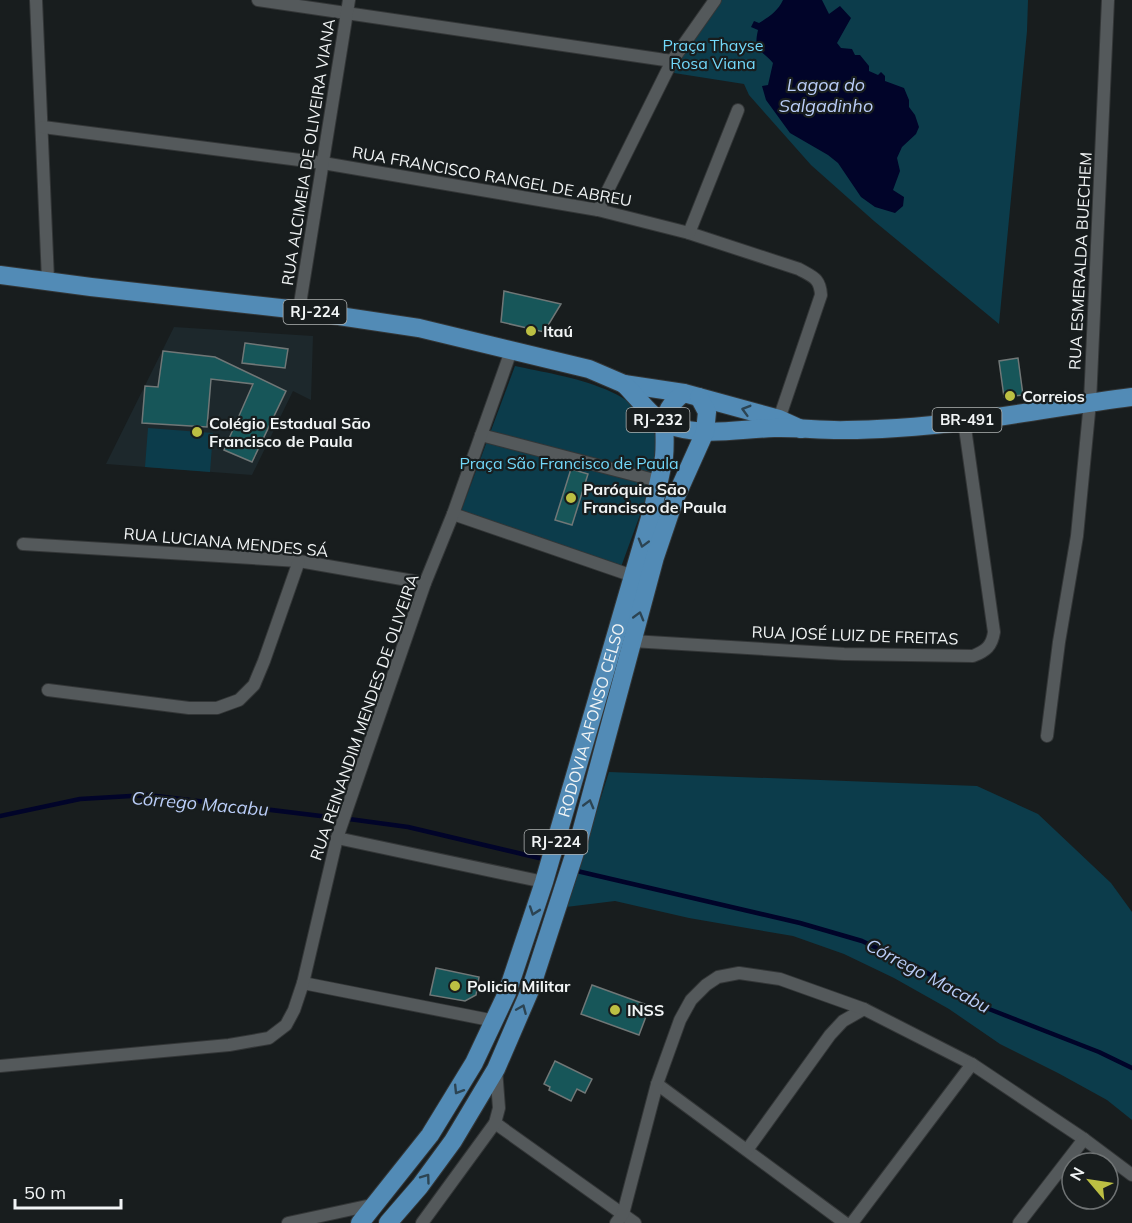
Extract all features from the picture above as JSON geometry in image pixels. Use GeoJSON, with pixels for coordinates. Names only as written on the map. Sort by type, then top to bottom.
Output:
{"type":"FeatureCollection","features":[{"type":"Feature","properties":{"kind":"main road","name":"RJ-224"},"geometry":{"type":"LineString","coordinates":[[0,275],[299,310],[418,328],[589,369],[624,384]]}},
{"type":"Feature","properties":{"kind":"main road","name":"RJ-232"},"geometry":{"type":"LineString","coordinates":[[624,384],[691,395]]}},
{"type":"Feature","properties":{"kind":"main road","name":"RJ-232"},"geometry":{"type":"LineString","coordinates":[[624,384],[656,419],[685,430],[705,432]]}},
{"type":"Feature","properties":{"kind":"main road","name":"BR-491"},"geometry":{"type":"LineString","coordinates":[[691,395],[779,419],[801,429]]}},
{"type":"Feature","properties":{"kind":"main road","name":"RODOVIA AFONSO CELSO"},"geometry":{"type":"LineString","coordinates":[[360,1223],[430,1136],[474,1063],[507,993],[544,882],[633,576],[664,456],[666,413],[670,406],[691,395],[707,412],[705,432],[674,501],[656,557],[579,840],[531,988],[496,1069],[453,1141],[420,1186],[388,1223]]}},
{"type":"Feature","properties":{"kind":"main road","name":"BR-491"},"geometry":{"type":"LineString","coordinates":[[705,432],[775,428],[846,430],[899,428],[1132,397]]}},
{"type":"Feature","properties":{"kind":"street"},"geometry":{"type":"LineString","coordinates":[[36,0],[48,280]]}},
{"type":"Feature","properties":{"kind":"street"},"geometry":{"type":"LineString","coordinates":[[258,0],[348,6],[672,61]]}},
{"type":"Feature","properties":{"kind":"street"},"geometry":{"type":"LineString","coordinates":[[598,210],[672,61],[715,0]]}},
{"type":"Feature","properties":{"kind":"street","name":"RUA ESMERALDA BUECHEM"},"geometry":{"type":"LineString","coordinates":[[1047,736],[1059,642],[1077,537],[1090,402],[1108,0]]}},
{"type":"Feature","properties":{"kind":"street","name":"RUA ALCIMEIA DE OLIVEIRA VIANA"},"geometry":{"type":"LineString","coordinates":[[299,310],[348,6]]}},
{"type":"Feature","properties":{"kind":"street"},"geometry":{"type":"LineString","coordinates":[[689,233],[738,110]]}},
{"type":"Feature","properties":{"kind":"street","name":"RUA FRANCISCO RANGEL DE ABREU"},"geometry":{"type":"LineString","coordinates":[[43,127],[324,163],[598,210],[689,233],[799,268],[816,278],[820,285],[821,295],[779,419]]}},
{"type":"Feature","properties":{"kind":"street","name":"RUA REINANDIM MENDES DE OLIVEIRA"},"geometry":{"type":"LineString","coordinates":[[0,1066],[229,1045],[269,1038],[286,1026],[303,982],[337,837],[425,583],[453,514],[511,351]]}},
{"type":"Feature","properties":{"kind":"street","name":"RUA JOSÉ LUIZ DE FREITAS"},"geometry":{"type":"LineString","coordinates":[[632,641],[843,654],[974,656],[985,652],[993,642],[994,632],[964,420]]}},
{"type":"Feature","properties":{"kind":"street"},"geometry":{"type":"LineString","coordinates":[[481,435],[658,481]]}},
{"type":"Feature","properties":{"kind":"street"},"geometry":{"type":"LineString","coordinates":[[453,514],[633,576]]}},
{"type":"Feature","properties":{"kind":"street","name":"RUA LUCIANA MENDES SÁ"},"geometry":{"type":"LineString","coordinates":[[23,544],[299,561],[425,583]]}},
{"type":"Feature","properties":{"kind":"street"},"geometry":{"type":"LineString","coordinates":[[48,690],[189,708],[217,708],[239,700],[254,685],[299,561]]}},
{"type":"Feature","properties":{"kind":"street"},"geometry":{"type":"LineString","coordinates":[[337,837],[544,882]]}},
{"type":"Feature","properties":{"kind":"street"},"geometry":{"type":"LineString","coordinates":[[620,1219],[657,1084],[680,1020],[691,1000],[706,985],[718,976],[739,973],[780,979],[864,1009],[972,1064],[1084,1139],[1132,1175]]}},
{"type":"Feature","properties":{"kind":"street"},"geometry":{"type":"LineString","coordinates":[[303,982],[495,1021]]}},
{"type":"Feature","properties":{"kind":"street"},"geometry":{"type":"LineString","coordinates":[[747,1150],[830,1035],[843,1021],[864,1009]]}},
{"type":"Feature","properties":{"kind":"street"},"geometry":{"type":"LineString","coordinates":[[852,1223],[972,1064]]}},
{"type":"Feature","properties":{"kind":"street"},"geometry":{"type":"LineString","coordinates":[[422,1223],[495,1123],[499,1108],[496,1069]]}},
{"type":"Feature","properties":{"kind":"street"},"geometry":{"type":"LineString","coordinates":[[657,1084],[845,1223]]}},
{"type":"Feature","properties":{"kind":"street"},"geometry":{"type":"LineString","coordinates":[[495,1123],[620,1219],[635,1223]]}},
{"type":"Feature","properties":{"kind":"street"},"geometry":{"type":"LineString","coordinates":[[1019,1223],[1084,1139]]}},
{"type":"Feature","properties":{"kind":"street"},"geometry":{"type":"LineString","coordinates":[[288,1223],[377,1203]]}},
{"type":"Feature","properties":{"kind":"shaded area","name":"Colégio Estadual São Francisco de Paula"},"geometry":{"type":"Polygon","coordinates":[[[174,327],[313,336],[311,400],[293,391],[252,475],[106,464],[174,327]]]}},
{"type":"Feature","properties":{"kind":"green space","name":"Praça Thayse Rosa Viana"},"geometry":{"type":"Polygon","coordinates":[[[720,0],[1028,0],[999,324],[874,221],[811,165],[749,95],[744,84],[674,73],[676,65],[720,0]]]}},
{"type":"Feature","properties":{"kind":"green space","name":"Praça São Francisco de Paula"},"geometry":{"type":"Polygon","coordinates":[[[515,366],[589,383],[613,393],[634,405],[649,422],[657,444],[656,471],[621,567],[461,511],[515,366]]]}},
{"type":"Feature","properties":{"kind":"green space"},"geometry":{"type":"Polygon","coordinates":[[[148,428],[213,433],[210,472],[145,467],[148,428]]]}},
{"type":"Feature","properties":{"kind":"green space"},"geometry":{"type":"Polygon","coordinates":[[[609,772],[977,786],[1038,814],[1111,883],[1132,912],[1132,1120],[1107,1100],[1000,1044],[949,1009],[894,978],[844,954],[793,936],[689,918],[615,901],[566,907],[609,772]]]}},
{"type":"Feature","properties":{"kind":"water","name":"Lagoa do Salgadinho"},"geometry":{"type":"Polygon","coordinates":[[[783,0],[822,0],[829,14],[840,6],[851,18],[837,43],[841,48],[852,49],[855,55],[860,55],[869,66],[869,71],[878,75],[881,72],[885,76],[885,81],[904,88],[909,107],[919,127],[916,134],[902,147],[897,158],[900,171],[893,190],[904,197],[903,206],[895,213],[875,207],[861,197],[838,163],[790,133],[766,100],[762,86],[768,85],[773,63],[759,50],[758,30],[751,27],[754,21],[759,23],[773,13],[783,0]]]}},
{"type":"Feature","properties":{"kind":"building"},"geometry":{"type":"Polygon","coordinates":[[[504,291],[561,304],[544,332],[501,322],[504,291]]]}},
{"type":"Feature","properties":{"kind":"building"},"geometry":{"type":"Polygon","coordinates":[[[245,343],[288,349],[285,368],[242,363],[245,343]]]}},
{"type":"Feature","properties":{"kind":"building"},"geometry":{"type":"Polygon","coordinates":[[[163,351],[215,357],[286,391],[252,462],[224,450],[253,384],[211,379],[207,427],[142,423],[145,386],[158,387],[163,351]]]}},
{"type":"Feature","properties":{"kind":"building"},"geometry":{"type":"Polygon","coordinates":[[[1018,358],[1023,395],[1004,397],[999,361],[1018,358]]]}},
{"type":"Feature","properties":{"kind":"building","name":"Paróquia São Francisco de Paula"},"geometry":{"type":"Polygon","coordinates":[[[571,469],[588,474],[572,525],[555,520],[571,469]]]}},
{"type":"Feature","properties":{"kind":"building","name":"Policia Militar"},"geometry":{"type":"Polygon","coordinates":[[[436,968],[479,977],[476,995],[465,1001],[430,995],[436,968]]]}},
{"type":"Feature","properties":{"kind":"building","name":"INSS"},"geometry":{"type":"Polygon","coordinates":[[[592,985],[650,1006],[639,1035],[581,1014],[592,985]]]}},
{"type":"Feature","properties":{"kind":"building"},"geometry":{"type":"Polygon","coordinates":[[[555,1061],[592,1079],[585,1093],[577,1089],[571,1101],[549,1090],[550,1087],[544,1084],[555,1061]]]}},
{"type":"Feature","properties":{"kind":"waterway","name":"Córrego Macabu"},"geometry":{"type":"LineString","coordinates":[[0,816],[80,799],[148,795],[329,817]]}},
{"type":"Feature","properties":{"kind":"waterway","name":"Córrego Macabu"},"geometry":{"type":"LineString","coordinates":[[349,819],[408,827],[539,858]]}},
{"type":"Feature","properties":{"kind":"waterway","name":"Córrego Macabu"},"geometry":{"type":"LineString","coordinates":[[577,871],[800,923],[862,941],[915,966],[989,1009],[1099,1052],[1132,1068]]}},
{"type":"Feature","properties":{"kind":"place","name":"Itaú"},"geometry":{"type":"Point","coordinates":[531,331]}},
{"type":"Feature","properties":{"kind":"place","name":"Correios"},"geometry":{"type":"Point","coordinates":[1010,396]}},
{"type":"Feature","properties":{"kind":"place","name":"Colégio Estadual São Francisco de Paula"},"geometry":{"type":"Point","coordinates":[197,432]}},
{"type":"Feature","properties":{"kind":"place","name":"Paróquia São Francisco de Paula"},"geometry":{"type":"Point","coordinates":[571,498]}},
{"type":"Feature","properties":{"kind":"place","name":"Policia Militar"},"geometry":{"type":"Point","coordinates":[455,986]}},
{"type":"Feature","properties":{"kind":"place","name":"INSS"},"geometry":{"type":"Point","coordinates":[615,1010]}}]}
